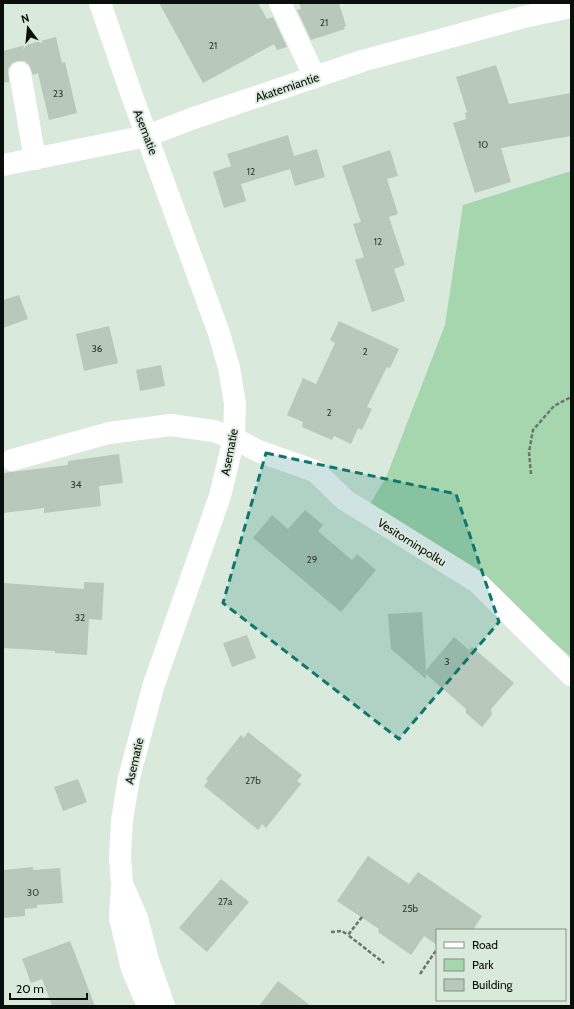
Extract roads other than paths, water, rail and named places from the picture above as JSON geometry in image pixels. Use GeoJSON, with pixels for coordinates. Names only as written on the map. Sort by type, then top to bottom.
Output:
{"type":"FeatureCollection","features":[{"type":"Feature","properties":{"kind":"street","name":"Asematie"},"geometry":{"type":"LineString","coordinates":[[100,3],[223,347],[229,368],[235,404],[234,438],[220,496],[153,687],[138,738],[122,820],[120,857],[122,884],[120,918],[132,969],[148,1006]]}},
{"type":"Feature","properties":{"kind":"street"},"geometry":{"type":"LineString","coordinates":[[280,3],[314,78]]}},
{"type":"Feature","properties":{"kind":"street","name":"Akatemiantie"},"geometry":{"type":"LineString","coordinates":[[3,165],[147,136],[191,119],[362,61],[521,10],[571,7]]}},
{"type":"Feature","properties":{"kind":"street"},"geometry":{"type":"LineString","coordinates":[[20,73],[35,159]]}},
{"type":"Feature","properties":{"kind":"street","name":"Vesitorninpolku"},"geometry":{"type":"LineString","coordinates":[[12,460],[109,433],[171,425],[213,431],[234,438],[258,451],[315,471],[345,500],[477,582],[571,675]]}},
{"type":"Feature","properties":{"kind":"street","name":"Asematie"},"geometry":{"type":"LineString","coordinates":[[122,884],[136,918],[148,960],[164,1006]]}}]}
